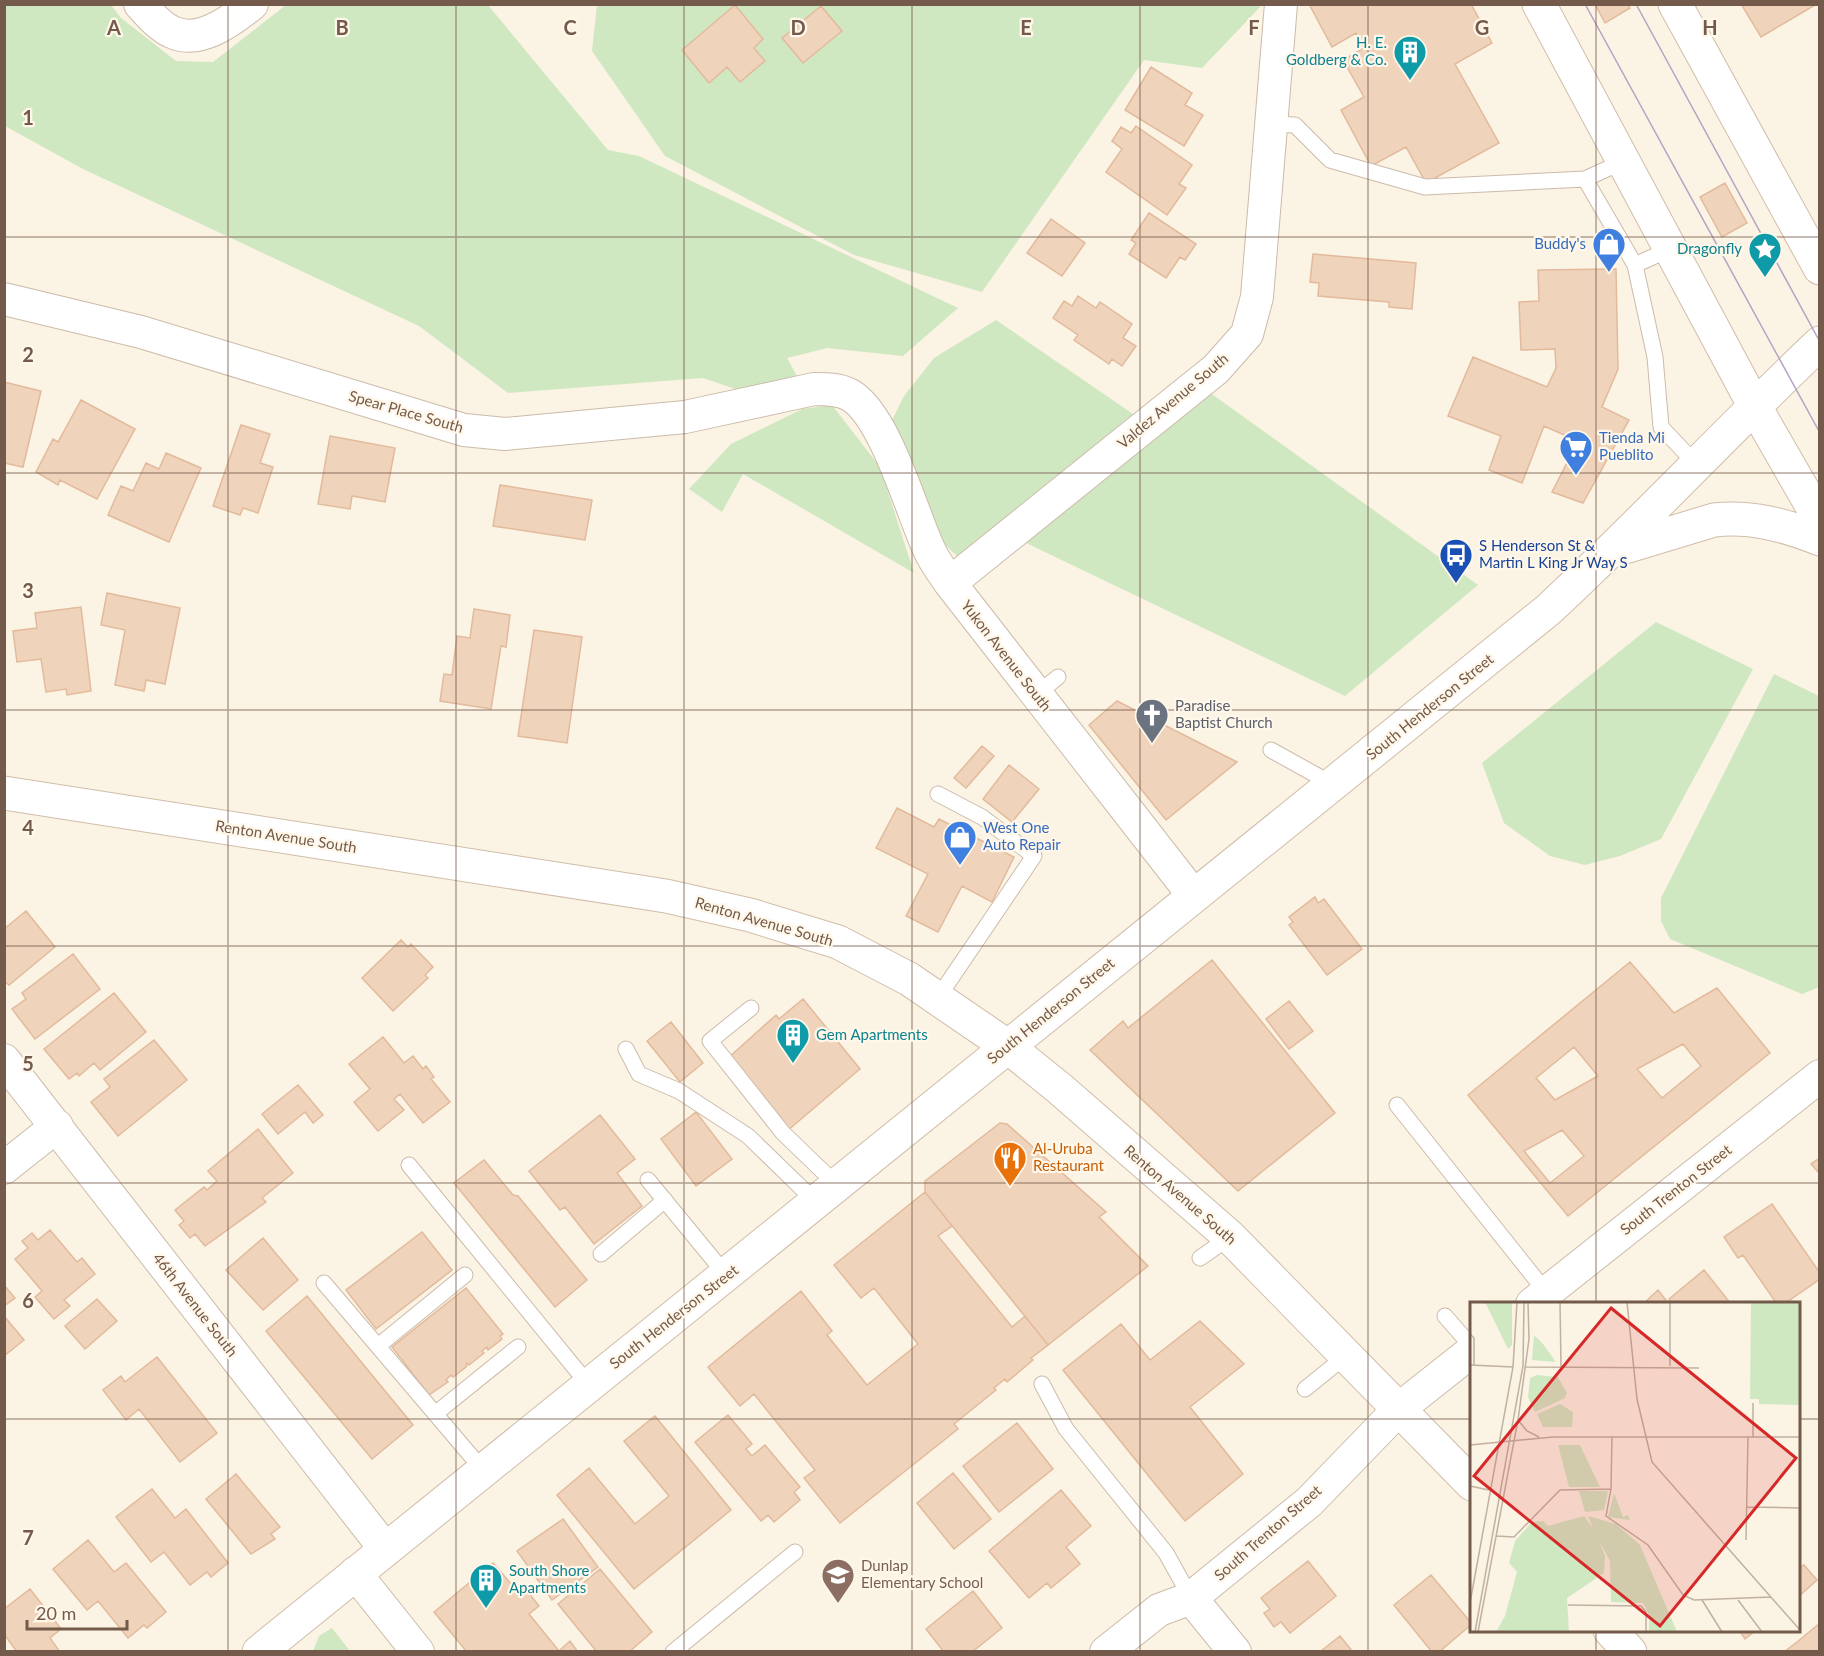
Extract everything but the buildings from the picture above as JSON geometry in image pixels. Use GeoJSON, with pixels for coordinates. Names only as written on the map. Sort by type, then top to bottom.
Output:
{"type":"FeatureCollection","features":[{"type":"Feature","properties":{"kind":"main road"},"geometry":{"type":"LineString","coordinates":[[1539,4],[1754,405],[1820,520]]}},
{"type":"Feature","properties":{"kind":"main road"},"geometry":{"type":"LineString","coordinates":[[1675,4],[1820,268]]}},
{"type":"Feature","properties":{"kind":"main road","name":"South Henderson Street"},"geometry":{"type":"LineString","coordinates":[[259,1652],[1548,610],[1613,550],[1754,405],[1820,343]]}},
{"type":"Feature","properties":{"kind":"main road"},"geometry":{"type":"LineString","coordinates":[[1613,550],[1714,520],[1730,519],[1764,521],[1820,539]]}},
{"type":"Feature","properties":{"kind":"main road","name":"Renton Avenue South"},"geometry":{"type":"LineString","coordinates":[[4,793],[666,896],[750,915],[838,942],[909,980],[1007,1046],[1059,1088],[1230,1237],[1470,1482]]}},
{"type":"Feature","properties":{"kind":"main road"},"geometry":{"type":"LineString","coordinates":[[1612,1632],[1630,1652]]}},
{"type":"Feature","properties":{"kind":"street"},"geometry":{"type":"LineString","coordinates":[[140,4],[171,32],[187,37],[209,32],[237,16],[252,4]]}},
{"type":"Feature","properties":{"kind":"street","name":"Valdez Avenue South"},"geometry":{"type":"LineString","coordinates":[[950,583],[1216,369],[1247,334],[1257,297],[1281,4]]}},
{"type":"Feature","properties":{"kind":"street","name":"Spear Place South"},"geometry":{"type":"LineString","coordinates":[[4,299],[141,332],[464,430],[505,434],[685,417],[814,388],[831,389],[851,395]]}},
{"type":"Feature","properties":{"kind":"street","name":"Yukon Avenue South"},"geometry":{"type":"LineString","coordinates":[[851,395],[867,411],[884,437],[929,550],[950,583],[1047,686],[1194,897]]}},
{"type":"Feature","properties":{"kind":"street","name":"46th Avenue South"},"geometry":{"type":"LineString","coordinates":[[4,1060],[386,1550]]}},
{"type":"Feature","properties":{"kind":"street","name":"South Trenton Street"},"geometry":{"type":"LineString","coordinates":[[1539,1298],[1820,1076]]}},
{"type":"Feature","properties":{"kind":"street"},"geometry":{"type":"LineString","coordinates":[[4,1168],[57,1126]]}},
{"type":"Feature","properties":{"kind":"street","name":"South Trenton Street"},"geometry":{"type":"LineString","coordinates":[[1106,1652],[1159,1610],[1191,1598],[1309,1502],[1400,1408],[1470,1351]]}},
{"type":"Feature","properties":{"kind":"street"},"geometry":{"type":"LineString","coordinates":[[355,1573],[418,1652]]}},
{"type":"Feature","properties":{"kind":"street"},"geometry":{"type":"LineString","coordinates":[[1191,1598],[1235,1652]]}},
{"type":"Feature","properties":{"kind":"lane"},"geometry":{"type":"LineString","coordinates":[[1271,124],[1295,125],[1330,160],[1425,187],[1584,178],[1622,162]]}},
{"type":"Feature","properties":{"kind":"lane"},"geometry":{"type":"LineString","coordinates":[[1584,178],[1635,265],[1655,357],[1661,427],[1696,464]]}},
{"type":"Feature","properties":{"kind":"lane"},"geometry":{"type":"LineString","coordinates":[[1635,265],[1670,249]]}},
{"type":"Feature","properties":{"kind":"lane"},"geometry":{"type":"LineString","coordinates":[[1271,750],[1334,785]]}},
{"type":"Feature","properties":{"kind":"lane"},"geometry":{"type":"LineString","coordinates":[[937,999],[1035,856],[982,817],[938,794]]}},
{"type":"Feature","properties":{"kind":"lane"},"geometry":{"type":"LineString","coordinates":[[751,1008],[710,1041],[828,1194]]}},
{"type":"Feature","properties":{"kind":"lane"},"geometry":{"type":"LineString","coordinates":[[626,1049],[639,1074],[679,1091],[748,1136],[828,1194]]}},
{"type":"Feature","properties":{"kind":"lane"},"geometry":{"type":"LineString","coordinates":[[1397,1105],[1539,1298]]}},
{"type":"Feature","properties":{"kind":"lane"},"geometry":{"type":"LineString","coordinates":[[409,1165],[588,1384]]}},
{"type":"Feature","properties":{"kind":"lane"},"geometry":{"type":"LineString","coordinates":[[648,1180],[726,1275]]}},
{"type":"Feature","properties":{"kind":"lane"},"geometry":{"type":"LineString","coordinates":[[601,1254],[665,1200]]}},
{"type":"Feature","properties":{"kind":"lane"},"geometry":{"type":"LineString","coordinates":[[1200,1257],[1230,1237]]}},
{"type":"Feature","properties":{"kind":"lane"},"geometry":{"type":"LineString","coordinates":[[378,1346],[465,1275]]}},
{"type":"Feature","properties":{"kind":"lane"},"geometry":{"type":"LineString","coordinates":[[324,1283],[483,1470]]}},
{"type":"Feature","properties":{"kind":"lane"},"geometry":{"type":"LineString","coordinates":[[1445,1316],[1470,1347]]}},
{"type":"Feature","properties":{"kind":"lane"},"geometry":{"type":"LineString","coordinates":[[435,1414],[518,1347]]}},
{"type":"Feature","properties":{"kind":"lane"},"geometry":{"type":"LineString","coordinates":[[1305,1389],[1347,1355]]}},
{"type":"Feature","properties":{"kind":"lane"},"geometry":{"type":"LineString","coordinates":[[1042,1384],[1066,1429],[1166,1553],[1191,1598]]}},
{"type":"Feature","properties":{"kind":"lane"},"geometry":{"type":"LineString","coordinates":[[673,1652],[795,1552]]}},
{"type":"Feature","properties":{"kind":"green space"},"geometry":{"type":"Polygon","coordinates":[[[5,5],[111,5],[121,18],[176,61],[213,62],[286,5],[488,5],[608,150],[639,156],[958,308],[903,356],[827,348],[787,358],[797,376],[753,395],[703,378],[508,393],[419,326],[83,169],[5,126],[5,5]]]}},
{"type":"Feature","properties":{"kind":"green space"},"geometry":{"type":"Polygon","coordinates":[[[597,5],[1262,5],[1202,68],[1144,60],[982,292],[854,255],[665,156],[592,51],[597,5]]]}},
{"type":"Feature","properties":{"kind":"green space"},"geometry":{"type":"Polygon","coordinates":[[[996,320],[1133,414],[957,556],[938,538],[891,422],[904,396],[934,358],[996,320]]]}},
{"type":"Feature","properties":{"kind":"green space"},"geometry":{"type":"Polygon","coordinates":[[[1209,392],[1478,585],[1345,696],[1022,541],[1209,392]]]}},
{"type":"Feature","properties":{"kind":"green space"},"geometry":{"type":"Polygon","coordinates":[[[832,405],[880,467],[914,573],[743,474],[722,512],[689,489],[731,444],[802,409],[832,405]]]}},
{"type":"Feature","properties":{"kind":"green space"},"geometry":{"type":"Polygon","coordinates":[[[1656,622],[1753,669],[1661,839],[1620,856],[1585,865],[1550,856],[1504,823],[1482,763],[1656,622]]]}},
{"type":"Feature","properties":{"kind":"green space"},"geometry":{"type":"Polygon","coordinates":[[[1774,674],[1819,696],[1819,987],[1802,994],[1670,939],[1661,921],[1661,898],[1774,674]]]}},
{"type":"Feature","properties":{"kind":"green space"},"geometry":{"type":"Polygon","coordinates":[[[332,1628],[350,1651],[313,1651],[319,1636],[332,1628]]]}},
{"type":"Feature","properties":{"kind":"tram line"},"geometry":{"type":"LineString","coordinates":[[1585,4],[1820,433]]}},
{"type":"Feature","properties":{"kind":"tram line"},"geometry":{"type":"LineString","coordinates":[[1636,4],[1820,342]]}},
{"type":"Feature","properties":{"kind":"place","name":"H. E. Goldberg & Co."},"geometry":{"type":"Point","coordinates":[1410,81]}},
{"type":"Feature","properties":{"kind":"place","name":"Buddy's"},"geometry":{"type":"Point","coordinates":[1609,273]}},
{"type":"Feature","properties":{"kind":"place","name":"Dragonfly"},"geometry":{"type":"Point","coordinates":[1765,278]}},
{"type":"Feature","properties":{"kind":"place","name":"Tienda Mi Pueblito"},"geometry":{"type":"Point","coordinates":[1576,476]}},
{"type":"Feature","properties":{"kind":"place","name":"S Henderson St & Martin L King Jr Way S"},"geometry":{"type":"Point","coordinates":[1456,584]}},
{"type":"Feature","properties":{"kind":"place","name":"Paradise Baptist Church"},"geometry":{"type":"Point","coordinates":[1152,744]}},
{"type":"Feature","properties":{"kind":"place","name":"West One Auto Repair"},"geometry":{"type":"Point","coordinates":[960,866]}},
{"type":"Feature","properties":{"kind":"place","name":"Gem Apartments"},"geometry":{"type":"Point","coordinates":[793,1064]}},
{"type":"Feature","properties":{"kind":"place","name":"Al-Uruba Restaurant"},"geometry":{"type":"Point","coordinates":[1010,1187]}},
{"type":"Feature","properties":{"kind":"place","name":"Dunlap Elementary School"},"geometry":{"type":"Point","coordinates":[838,1604]}},
{"type":"Feature","properties":{"kind":"place","name":"South Shore Apartments"},"geometry":{"type":"Point","coordinates":[486,1609]}}]}
